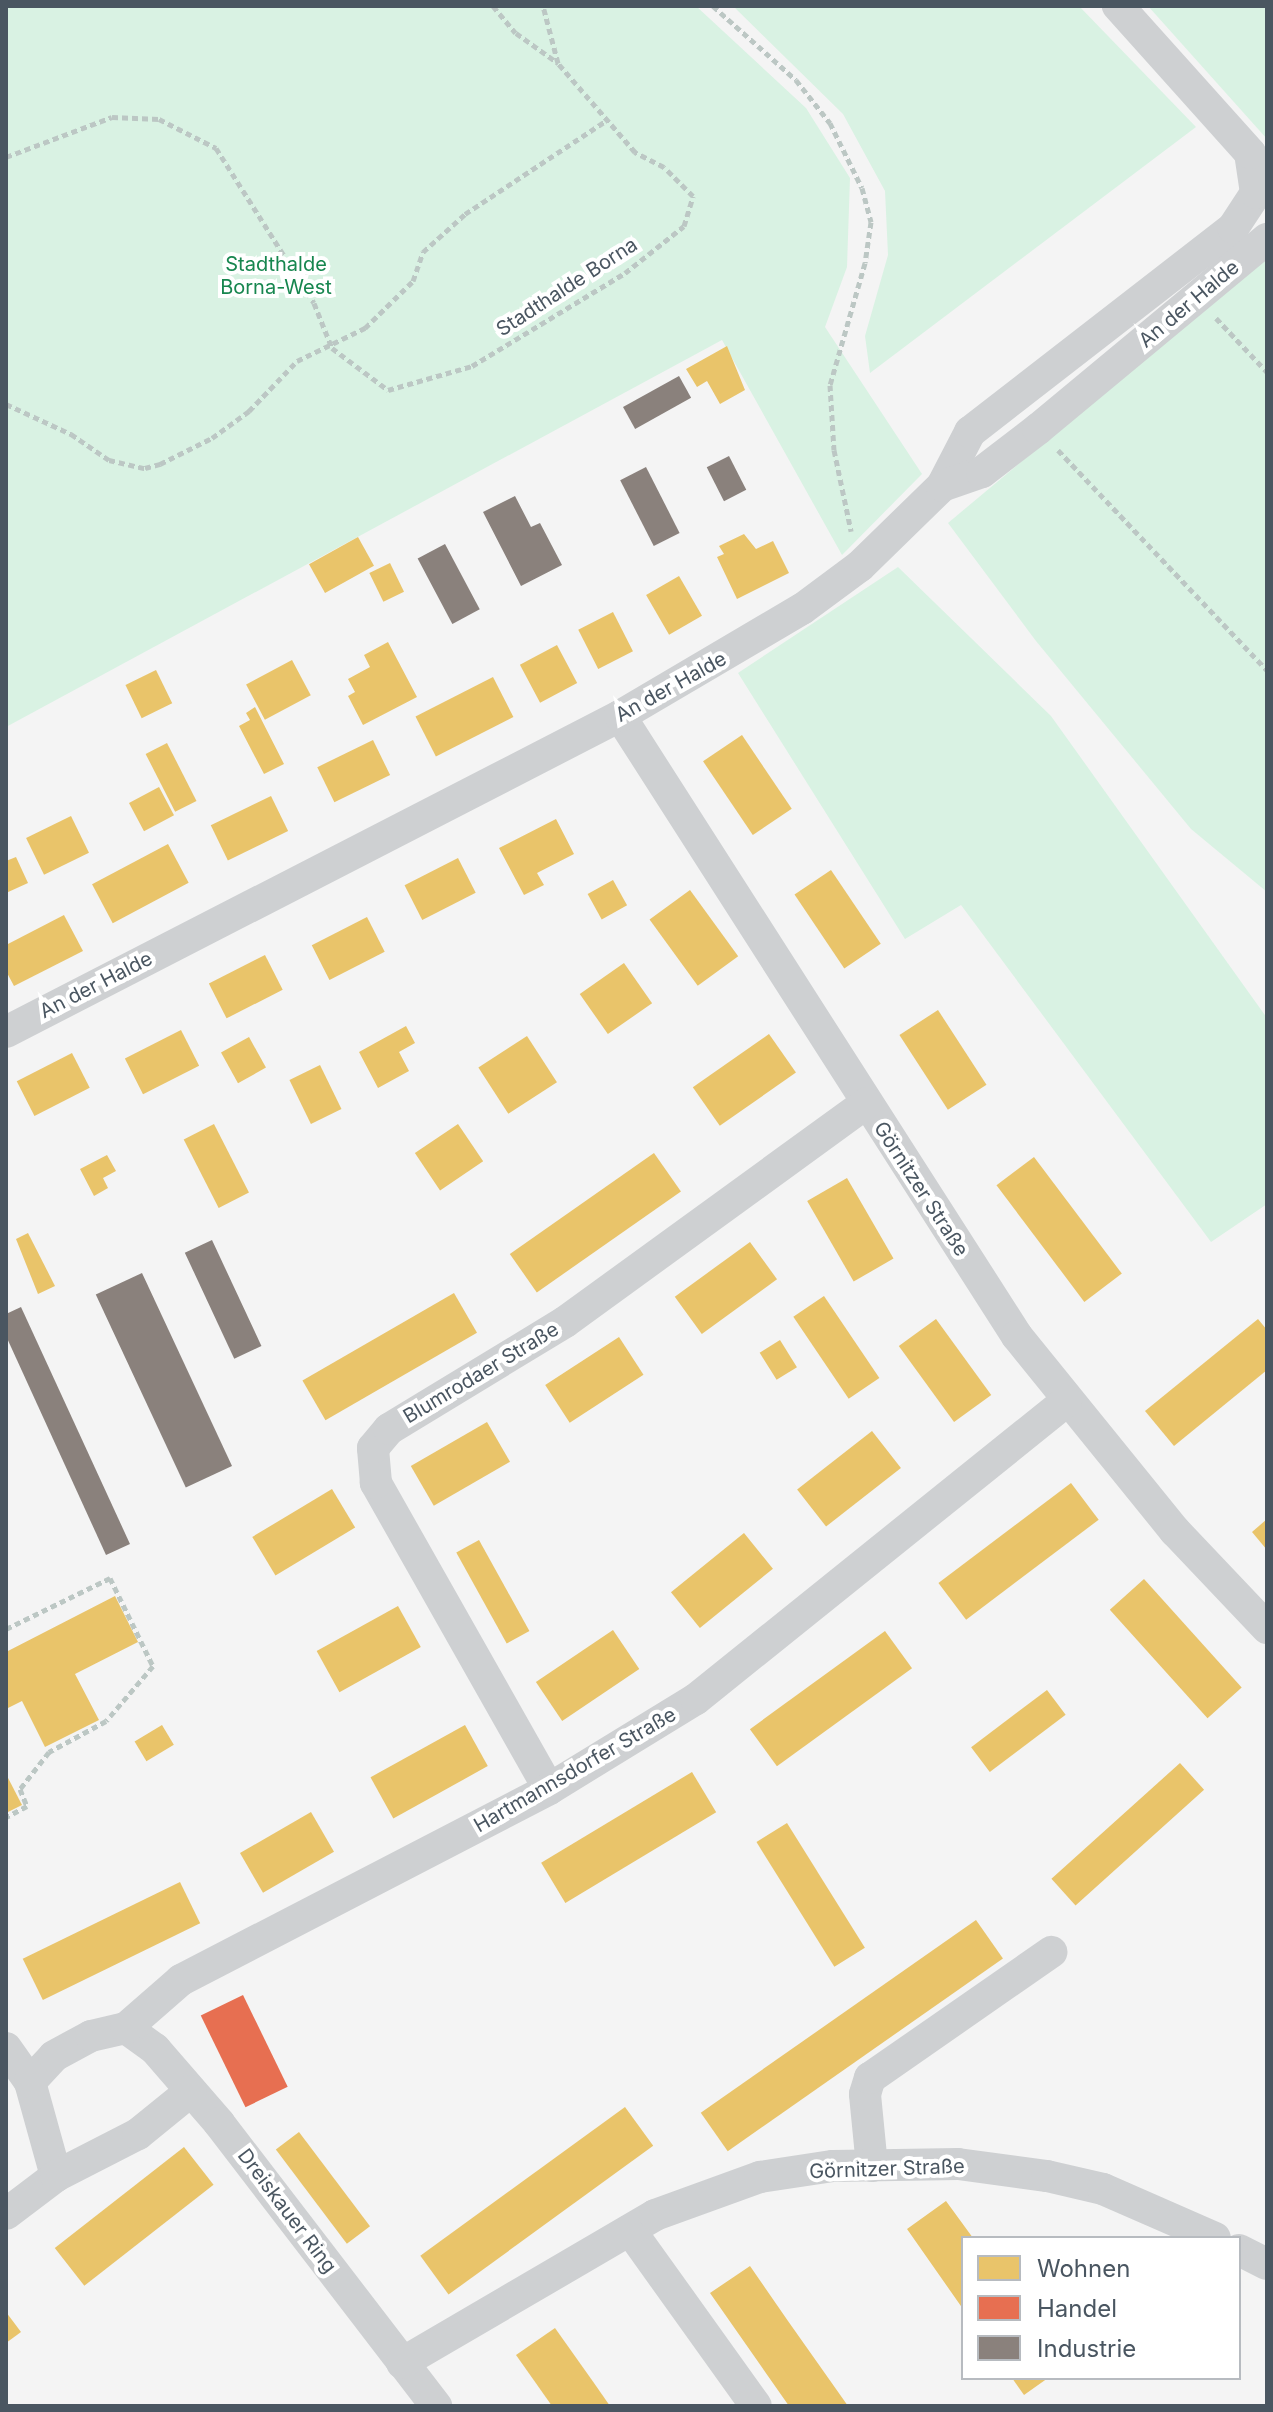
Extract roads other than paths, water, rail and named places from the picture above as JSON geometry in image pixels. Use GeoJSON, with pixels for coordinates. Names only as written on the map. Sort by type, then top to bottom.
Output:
{"type":"FeatureCollection","features":[{"type":"Feature","properties":{"kind":"street"},"geometry":{"type":"LineString","coordinates":[[942,486],[970,432],[1233,228],[1256,193],[1250,153],[1118,6]]}},
{"type":"Feature","properties":{"kind":"street","name":"An der Halde"},"geometry":{"type":"LineString","coordinates":[[6,1032],[620,716],[802,609],[860,566],[942,486],[982,472],[1267,239]]}},
{"type":"Feature","properties":{"kind":"street","name":"Görnitzer Straße"},"geometry":{"type":"LineString","coordinates":[[620,716],[1017,1336],[1066,1401],[1175,1531],[1267,1628]]}},
{"type":"Feature","properties":{"kind":"street","name":"Blumrodaer Straße"},"geometry":{"type":"LineString","coordinates":[[549,1789],[376,1483],[373,1448],[389,1429],[565,1322],[866,1103]]}},
{"type":"Feature","properties":{"kind":"street","name":"Hartmannsdorfer Straße"},"geometry":{"type":"LineString","coordinates":[[126,2028],[181,1980],[549,1789],[696,1699],[1066,1401]]}},
{"type":"Feature","properties":{"kind":"street"},"geometry":{"type":"LineString","coordinates":[[872,2166],[865,2094],[870,2078],[1051,1952]]}},
{"type":"Feature","properties":{"kind":"street"},"geometry":{"type":"LineString","coordinates":[[30,2082],[54,2056],[91,2036],[126,2028]]}},
{"type":"Feature","properties":{"kind":"street","name":"Dreiskauer Ring"},"geometry":{"type":"LineString","coordinates":[[126,2028],[155,2049],[191,2091],[436,2406]]}},
{"type":"Feature","properties":{"kind":"street"},"geometry":{"type":"LineString","coordinates":[[6,2048],[30,2082],[56,2176]]}},
{"type":"Feature","properties":{"kind":"street"},"geometry":{"type":"LineString","coordinates":[[6,2214],[56,2176],[138,2134],[191,2091]]}},
{"type":"Feature","properties":{"kind":"street","name":"Görnitzer Straße"},"geometry":{"type":"LineString","coordinates":[[402,2363],[630,2230],[760,2177],[872,2166],[958,2164],[1047,2176],[1103,2189],[1210,2236]]}},
{"type":"Feature","properties":{"kind":"street"},"geometry":{"type":"LineString","coordinates":[[630,2230],[756,2406]]}},
{"type":"Feature","properties":{"kind":"street"},"geometry":{"type":"LineString","coordinates":[[1241,2251],[1267,2264]]}},
{"type":"Feature","properties":{"kind":"park label","name":"Stadthalde Borna-West"},"geometry":{"type":"Point","coordinates":[276,276]}}]}
